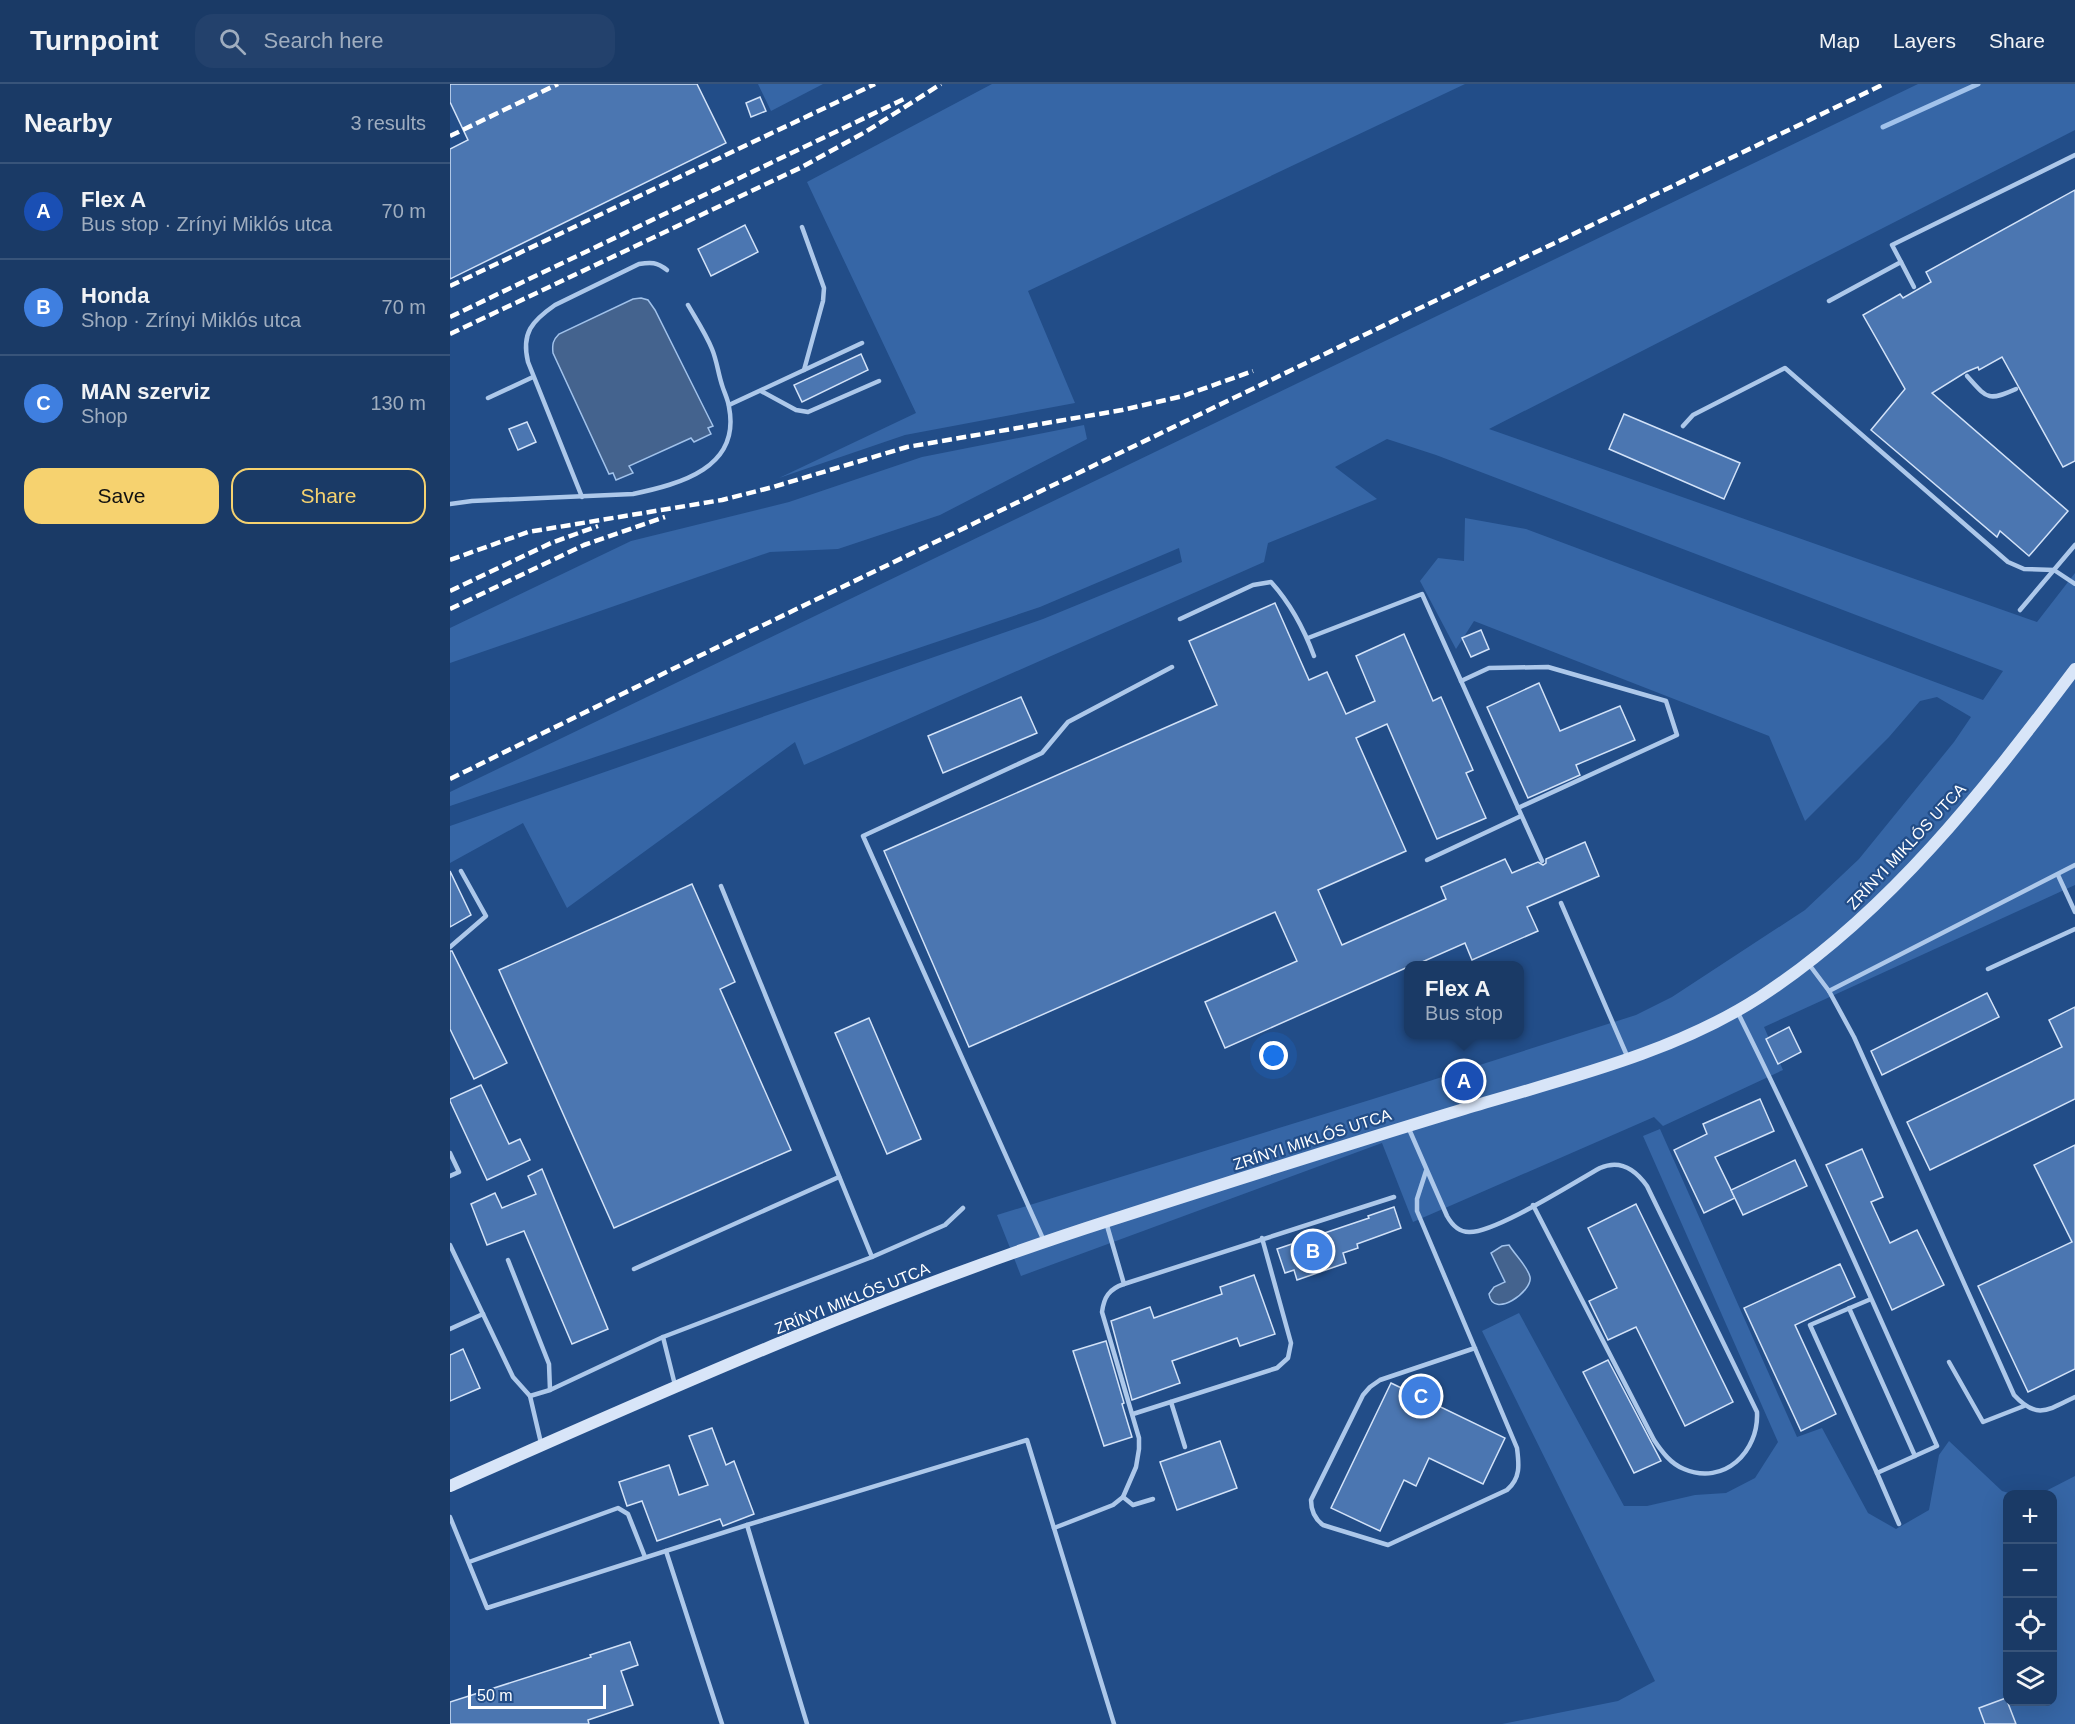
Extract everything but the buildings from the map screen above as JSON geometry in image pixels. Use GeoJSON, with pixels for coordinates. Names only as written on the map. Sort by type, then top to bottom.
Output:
{"type":"FeatureCollection","features":[{"type":"Feature","properties":{"kind":"main road","name":"ZRÍNYI MIKLÓS UTCA"},"geometry":{"type":"LineString","coordinates":[[450,1486],[675,1387],[864,1308],[1044,1242],[1628,1058],[1698,1032],[1737,1011],[1808,963],[1853,927],[1937,842],[2075,669]]}},
{"type":"Feature","properties":{"kind":"lane"},"geometry":{"type":"LineString","coordinates":[[1914,287],[1892,244],[2075,155]]}},
{"type":"Feature","properties":{"kind":"lane"},"geometry":{"type":"LineString","coordinates":[[802,227],[824,288],[823,301],[804,370]]}},
{"type":"Feature","properties":{"kind":"lane"},"geometry":{"type":"LineString","coordinates":[[1829,301],[1901,262]]}},
{"type":"Feature","properties":{"kind":"lane"},"geometry":{"type":"LineString","coordinates":[[582,497],[533,376],[525,350],[528,330],[543,313],[555,305],[639,264],[658,263],[667,270]]}},
{"type":"Feature","properties":{"kind":"lane"},"geometry":{"type":"LineString","coordinates":[[450,504],[633,494],[658,489],[712,465],[726,446],[731,421],[729,405],[712,348],[688,305]]}},
{"type":"Feature","properties":{"kind":"lane"},"geometry":{"type":"LineString","coordinates":[[729,405],[862,342]]}},
{"type":"Feature","properties":{"kind":"lane"},"geometry":{"type":"LineString","coordinates":[[1683,426],[1693,415],[1785,368],[2008,562],[2024,569],[2054,570],[2075,584]]}},
{"type":"Feature","properties":{"kind":"lane"},"geometry":{"type":"LineString","coordinates":[[488,398],[533,376]]}},
{"type":"Feature","properties":{"kind":"lane"},"geometry":{"type":"LineString","coordinates":[[1967,376],[1981,391],[1991,397],[2016,389]]}},
{"type":"Feature","properties":{"kind":"lane"},"geometry":{"type":"LineString","coordinates":[[761,391],[796,410],[808,412],[879,381]]}},
{"type":"Feature","properties":{"kind":"lane"},"geometry":{"type":"LineString","coordinates":[[2020,610],[2075,546]]}},
{"type":"Feature","properties":{"kind":"lane"},"geometry":{"type":"LineString","coordinates":[[1180,620],[1253,585],[1271,582],[1286,599],[1308,638],[1314,656]]}},
{"type":"Feature","properties":{"kind":"lane"},"geometry":{"type":"LineString","coordinates":[[1308,638],[1422,594],[1542,861]]}},
{"type":"Feature","properties":{"kind":"lane"},"geometry":{"type":"LineString","coordinates":[[1044,1242],[863,836],[1042,753],[1068,722],[1172,667]]}},
{"type":"Feature","properties":{"kind":"lane"},"geometry":{"type":"LineString","coordinates":[[1461,681],[1489,668],[1548,667],[1666,701],[1677,735],[1518,808]]}},
{"type":"Feature","properties":{"kind":"lane"},"geometry":{"type":"LineString","coordinates":[[1427,860],[1521,816]]}},
{"type":"Feature","properties":{"kind":"lane"},"geometry":{"type":"LineString","coordinates":[[1829,991],[2075,865]]}},
{"type":"Feature","properties":{"kind":"lane"},"geometry":{"type":"LineString","coordinates":[[450,947],[486,916],[461,872]]}},
{"type":"Feature","properties":{"kind":"lane"},"geometry":{"type":"LineString","coordinates":[[2058,875],[2075,912]]}},
{"type":"Feature","properties":{"kind":"lane"},"geometry":{"type":"LineString","coordinates":[[722,886],[872,1257]]}},
{"type":"Feature","properties":{"kind":"lane"},"geometry":{"type":"LineString","coordinates":[[1561,903],[1628,1058]]}},
{"type":"Feature","properties":{"kind":"lane"},"geometry":{"type":"LineString","coordinates":[[1988,969],[2075,929]]}},
{"type":"Feature","properties":{"kind":"lane"},"geometry":{"type":"LineString","coordinates":[[1808,963],[1829,991],[1859,1048],[2014,1395],[2024,1406],[2039,1412],[2075,1397]]}},
{"type":"Feature","properties":{"kind":"lane"},"geometry":{"type":"LineString","coordinates":[[1737,1011],[1769,1074],[1937,1446],[1877,1473]]}},
{"type":"Feature","properties":{"kind":"lane"},"geometry":{"type":"LineString","coordinates":[[1408,1126],[1450,1221],[1466,1232],[1491,1228],[1533,1205],[1610,1164],[1628,1168],[1640,1176],[1757,1412],[1758,1422],[1742,1459],[1717,1472],[1700,1473],[1675,1464],[1660,1449],[1533,1205]]}},
{"type":"Feature","properties":{"kind":"lane"},"geometry":{"type":"LineString","coordinates":[[450,1153],[459,1172],[450,1176]]}},
{"type":"Feature","properties":{"kind":"lane"},"geometry":{"type":"LineString","coordinates":[[1426,1170],[1417,1199],[1417,1211],[1517,1448],[1519,1464],[1515,1484],[1507,1490],[1388,1545],[1323,1525],[1317,1521],[1311,1500],[1363,1395],[1370,1387],[1380,1380],[1474,1348]]}},
{"type":"Feature","properties":{"kind":"lane"},"geometry":{"type":"LineString","coordinates":[[634,1269],[839,1177]]}},
{"type":"Feature","properties":{"kind":"lane"},"geometry":{"type":"LineString","coordinates":[[1054,1528],[1113,1504],[1123,1497],[1130,1485],[1139,1449],[1133,1414],[1102,1312],[1103,1301],[1113,1288],[1394,1197]]}},
{"type":"Feature","properties":{"kind":"lane"},"geometry":{"type":"LineString","coordinates":[[530,1396],[550,1390],[663,1337],[872,1257],[945,1225],[963,1208]]}},
{"type":"Feature","properties":{"kind":"lane"},"geometry":{"type":"LineString","coordinates":[[1106,1222],[1124,1284]]}},
{"type":"Feature","properties":{"kind":"lane"},"geometry":{"type":"LineString","coordinates":[[1133,1414],[1277,1368],[1288,1358],[1290,1343],[1262,1238]]}},
{"type":"Feature","properties":{"kind":"lane"},"geometry":{"type":"LineString","coordinates":[[450,1245],[513,1377],[530,1396],[542,1445]]}},
{"type":"Feature","properties":{"kind":"lane"},"geometry":{"type":"LineString","coordinates":[[508,1260],[549,1364],[550,1390]]}},
{"type":"Feature","properties":{"kind":"lane"},"geometry":{"type":"LineString","coordinates":[[1871,1299],[1810,1325],[1899,1524]]}},
{"type":"Feature","properties":{"kind":"lane"},"geometry":{"type":"LineString","coordinates":[[1850,1308],[1915,1456]]}},
{"type":"Feature","properties":{"kind":"lane"},"geometry":{"type":"LineString","coordinates":[[450,1329],[483,1314]]}},
{"type":"Feature","properties":{"kind":"lane"},"geometry":{"type":"LineString","coordinates":[[663,1337],[675,1387]]}},
{"type":"Feature","properties":{"kind":"lane"},"geometry":{"type":"LineString","coordinates":[[1949,1362],[1983,1422],[2024,1406]]}},
{"type":"Feature","properties":{"kind":"lane"},"geometry":{"type":"LineString","coordinates":[[1171,1402],[1185,1447]]}},
{"type":"Feature","properties":{"kind":"lane"},"geometry":{"type":"LineString","coordinates":[[450,1517],[487,1608],[747,1525],[1027,1440],[1114,1724]]}},
{"type":"Feature","properties":{"kind":"lane"},"geometry":{"type":"LineString","coordinates":[[1123,1497],[1133,1505],[1153,1499]]}},
{"type":"Feature","properties":{"kind":"lane"},"geometry":{"type":"LineString","coordinates":[[469,1562],[618,1508],[628,1514],[645,1557]]}},
{"type":"Feature","properties":{"kind":"lane"},"geometry":{"type":"LineString","coordinates":[[747,1525],[807,1724]]}},
{"type":"Feature","properties":{"kind":"lane"},"geometry":{"type":"LineString","coordinates":[[666,1551],[722,1724]]}},
{"type":"Feature","properties":{"kind":"shaded area"},"geometry":{"type":"Polygon","coordinates":[[[758,84],[823,84],[771,111],[758,84]]]}},
{"type":"Feature","properties":{"kind":"shaded area"},"geometry":{"type":"Polygon","coordinates":[[[992,84],[1465,84],[1028,291],[1075,403],[905,435],[779,478],[916,413],[807,182],[992,84]]]}},
{"type":"Feature","properties":{"kind":"shaded area"},"geometry":{"type":"Polygon","coordinates":[[[1918,84],[2075,84],[2075,130],[1489,429],[2037,622],[2075,573],[2075,885],[1764,1027],[1783,1070],[1663,1126],[1654,1117],[1413,1222],[1382,1143],[1021,1276],[997,1215],[1636,1015],[1672,997],[1805,910],[1859,859],[1954,742],[1971,717],[1937,697],[1920,701],[1889,737],[1805,821],[1769,736],[1474,621],[1456,649],[1420,581],[1438,558],[1464,561],[1465,518],[1526,529],[1983,700],[2003,671],[1436,455],[1387,439],[1335,467],[1377,499],[1268,543],[1264,562],[804,765],[795,742],[567,908],[523,823],[450,863],[450,826],[1043,619],[1182,562],[1179,548],[1040,607],[450,806],[450,792],[1918,84]]]}},
{"type":"Feature","properties":{"kind":"shaded area"},"geometry":{"type":"Polygon","coordinates":[[[633,299],[648,300],[655,310],[713,426],[708,428],[711,434],[694,442],[691,438],[629,466],[633,473],[616,480],[613,473],[609,474],[553,353],[553,345],[559,334],[633,299]]]}},
{"type":"Feature","properties":{"kind":"shaded area"},"geometry":{"type":"Polygon","coordinates":[[[1084,425],[1087,439],[940,515],[838,549],[770,552],[450,663],[450,628],[631,541],[789,502],[922,457],[1084,425]]]}},
{"type":"Feature","properties":{"kind":"shaded area"},"geometry":{"type":"Polygon","coordinates":[[[1660,1129],[1797,1437],[1822,1428],[1868,1513],[1896,1529],[1929,1510],[1939,1455],[1949,1441],[2003,1491],[2003,1706],[2057,1706],[2057,1490],[2048,1490],[2075,1476],[2075,1724],[1502,1724],[1618,1701],[1655,1681],[1482,1331],[1519,1313],[1624,1506],[1647,1506],[1695,1495],[1726,1493],[1755,1478],[1778,1442],[1643,1136],[1660,1129]]]}},
{"type":"Feature","properties":{"kind":"shaded area"},"geometry":{"type":"Polygon","coordinates":[[[1509,1245],[1527,1269],[1530,1277],[1529,1283],[1512,1301],[1498,1304],[1492,1301],[1489,1294],[1494,1287],[1505,1282],[1491,1253],[1502,1246],[1509,1245]]]}},
{"type":"Feature","properties":{"kind":"waterway"},"geometry":{"type":"LineString","coordinates":[[1883,127],[1978,84]]}},
{"type":"Feature","properties":{"kind":"railway"},"geometry":{"type":"LineString","coordinates":[[450,136],[558,84]]}},
{"type":"Feature","properties":{"kind":"railway"},"geometry":{"type":"LineString","coordinates":[[450,286],[875,84]]}},
{"type":"Feature","properties":{"kind":"railway"},"geometry":{"type":"LineString","coordinates":[[450,334],[802,167],[867,131],[941,84]]}},
{"type":"Feature","properties":{"kind":"railway"},"geometry":{"type":"LineString","coordinates":[[450,779],[693,659],[1884,84]]}},
{"type":"Feature","properties":{"kind":"railway"},"geometry":{"type":"LineString","coordinates":[[450,317],[904,99]]}},
{"type":"Feature","properties":{"kind":"railway"},"geometry":{"type":"LineString","coordinates":[[450,560],[528,532],[722,500],[907,447],[1122,410],[1183,396],[1253,371]]}},
{"type":"Feature","properties":{"kind":"railway"},"geometry":{"type":"LineString","coordinates":[[450,609],[584,545],[665,517]]}},
{"type":"Feature","properties":{"kind":"railway"},"geometry":{"type":"LineString","coordinates":[[450,591],[551,543],[598,526]]}},
{"type":"Feature","properties":{"kind":"place","name":"Flex A"},"geometry":{"type":"Point","coordinates":[1464,1081]}},
{"type":"Feature","properties":{"kind":"place","name":"Honda"},"geometry":{"type":"Point","coordinates":[1313,1251]}},
{"type":"Feature","properties":{"kind":"place","name":"MAN szerviz"},"geometry":{"type":"Point","coordinates":[1421,1396]}}]}
